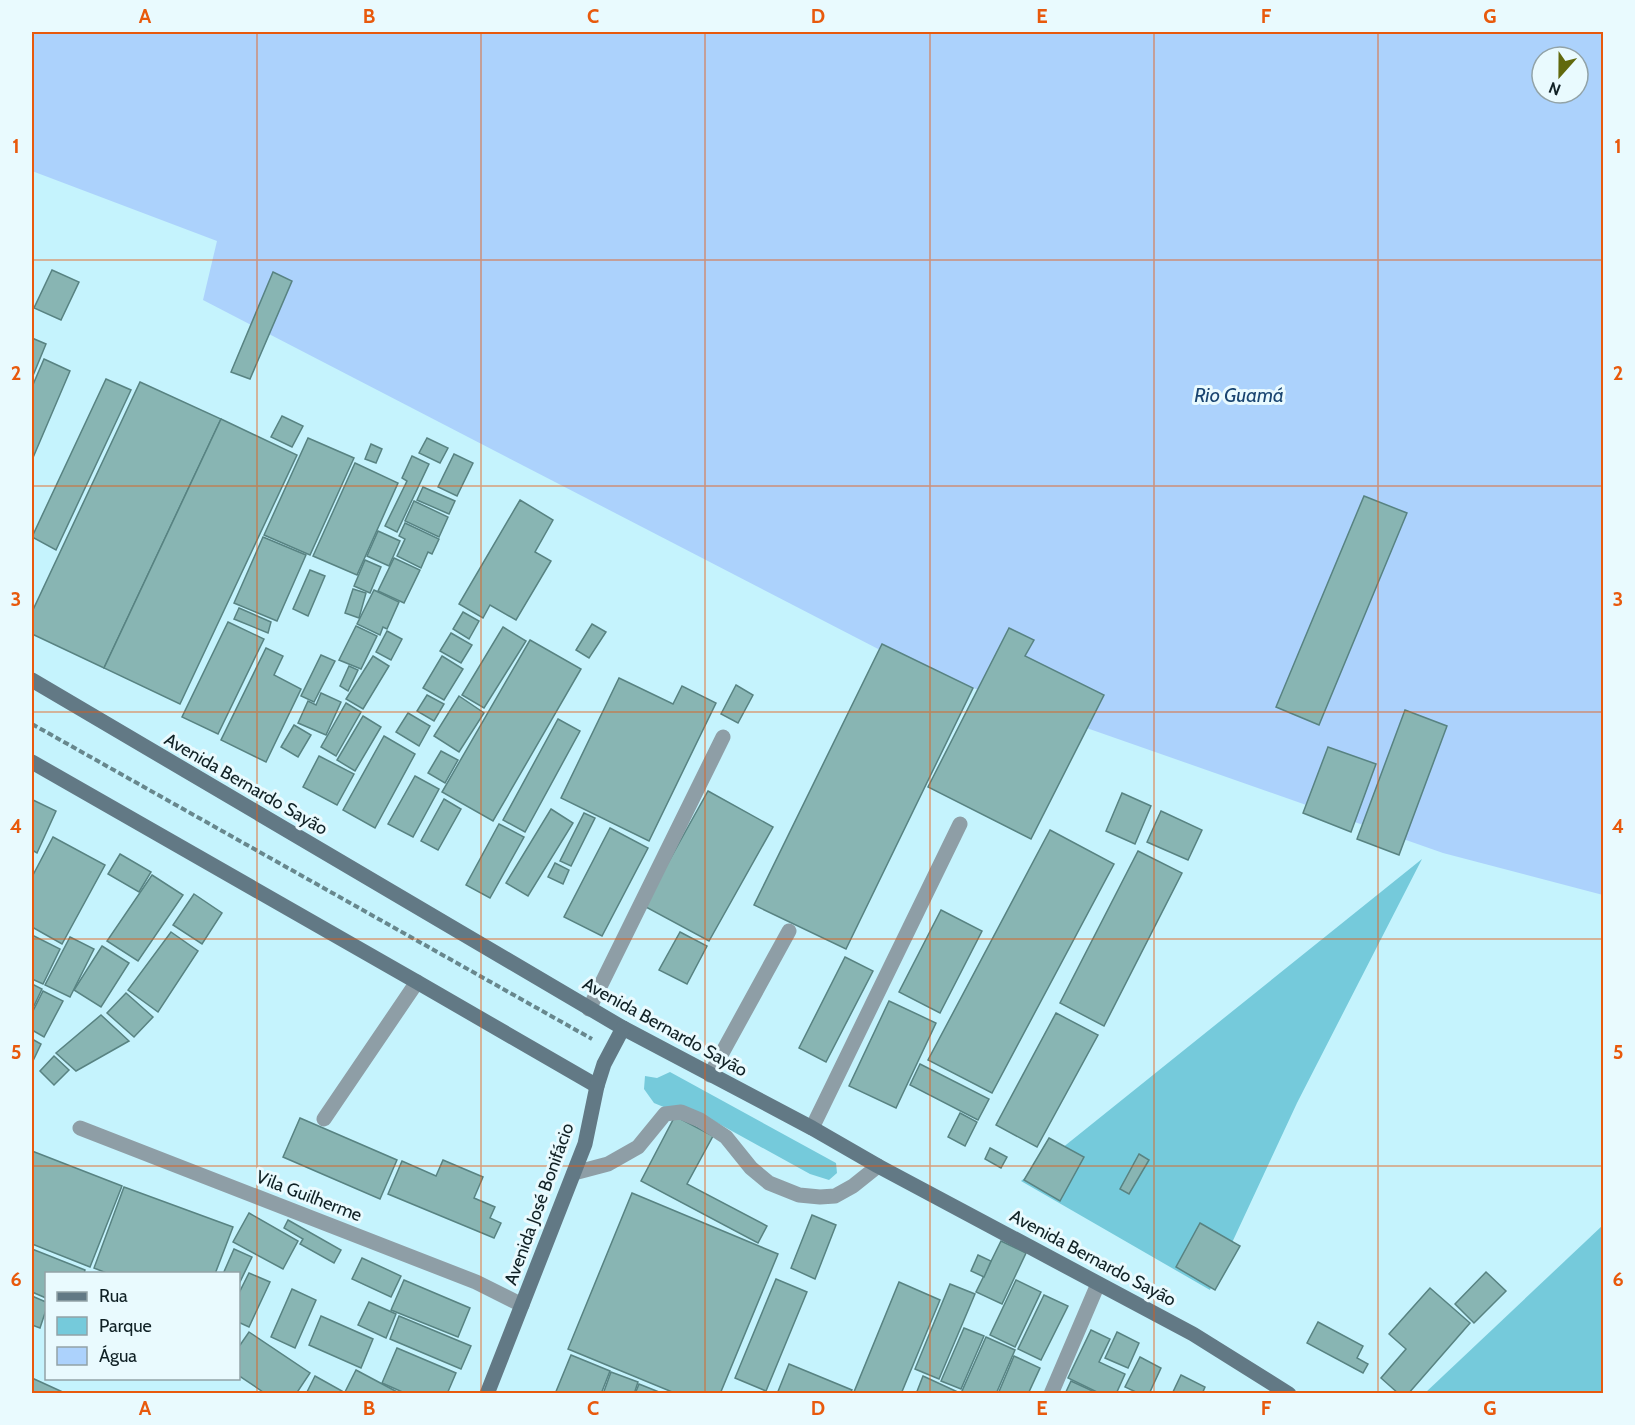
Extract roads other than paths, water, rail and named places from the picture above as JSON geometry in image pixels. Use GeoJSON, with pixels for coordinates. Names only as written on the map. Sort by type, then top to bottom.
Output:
{"type":"FeatureCollection","features":[{"type":"Feature","properties":{"kind":"main road","name":"Avenida Bernardo Sayão"},"geometry":{"type":"LineString","coordinates":[[32,680],[589,1009],[1193,1334],[1289,1394]]}},
{"type":"Feature","properties":{"kind":"main road"},"geometry":{"type":"LineString","coordinates":[[32,762],[597,1086]]}},
{"type":"Feature","properties":{"kind":"main road","name":"Avenida José Bonifácio"},"geometry":{"type":"LineString","coordinates":[[487,1394],[585,1144],[597,1086],[611,1050],[623,1028]]}},
{"type":"Feature","properties":{"kind":"street"},"geometry":{"type":"LineString","coordinates":[[589,1009],[723,738]]}},
{"type":"Feature","properties":{"kind":"street"},"geometry":{"type":"LineString","coordinates":[[812,1128],[960,824]]}},
{"type":"Feature","properties":{"kind":"street"},"geometry":{"type":"LineString","coordinates":[[710,1075],[789,931]]}},
{"type":"Feature","properties":{"kind":"street"},"geometry":{"type":"LineString","coordinates":[[324,1119],[417,982]]}},
{"type":"Feature","properties":{"kind":"street"},"geometry":{"type":"LineString","coordinates":[[574,1173],[608,1164],[638,1148],[665,1114],[681,1112],[700,1120],[726,1137],[751,1168],[769,1183],[799,1195],[835,1196],[853,1186],[878,1166]]}},
{"type":"Feature","properties":{"kind":"street","name":"Vila Guilherme"},"geometry":{"type":"LineString","coordinates":[[80,1128],[476,1282],[522,1305]]}},
{"type":"Feature","properties":{"kind":"street"},"geometry":{"type":"LineString","coordinates":[[1051,1394],[1098,1284]]}},
{"type":"Feature","properties":{"kind":"water","name":"Rio Guamá"},"geometry":{"type":"Polygon","coordinates":[[[32,32],[1603,32],[1603,895],[1443,853],[913,667],[203,300],[217,241],[32,171],[32,32]]]}}]}
